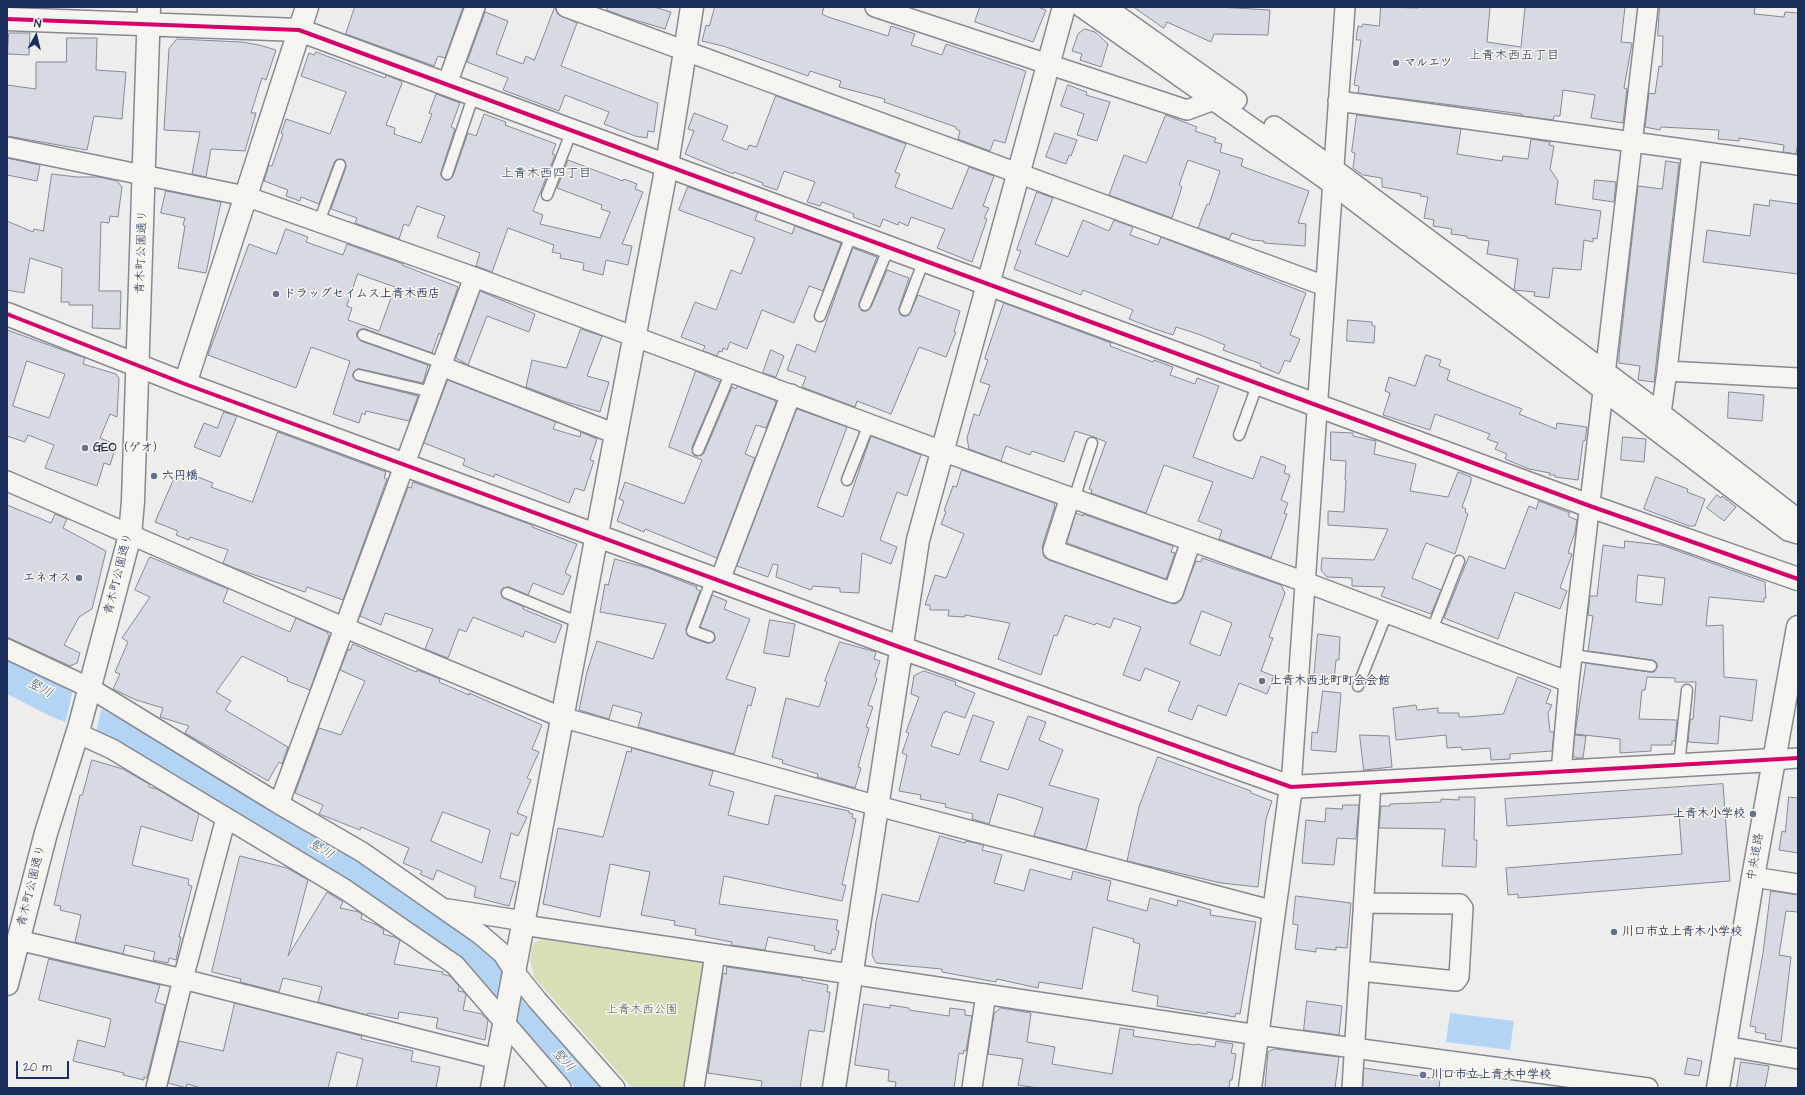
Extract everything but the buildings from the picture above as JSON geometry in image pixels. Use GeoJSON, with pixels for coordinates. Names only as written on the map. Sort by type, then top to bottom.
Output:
{"type":"FeatureCollection","features":[{"type":"Feature","properties":{"kind":"street"},"geometry":{"type":"LineString","coordinates":[[184,384],[306,7]]}},
{"type":"Feature","properties":{"kind":"street"},"geometry":{"type":"LineString","coordinates":[[447,84],[475,7]]}},
{"type":"Feature","properties":{"kind":"street"},"geometry":{"type":"LineString","coordinates":[[566,7],[1325,286]]}},
{"type":"Feature","properties":{"kind":"street"},"geometry":{"type":"LineString","coordinates":[[492,1088],[513,970],[524,923],[561,717],[667,165],[692,7]]}},
{"type":"Feature","properties":{"kind":"street"},"geometry":{"type":"LineString","coordinates":[[875,7],[1187,110],[1222,98]]}},
{"type":"Feature","properties":{"kind":"street"},"geometry":{"type":"LineString","coordinates":[[834,1088],[918,540],[1064,7]]}},
{"type":"Feature","properties":{"kind":"street"},"geometry":{"type":"LineString","coordinates":[[1081,7],[1222,98],[1333,176],[1656,420],[1788,531],[1798,534]]}},
{"type":"Feature","properties":{"kind":"street"},"geometry":{"type":"LineString","coordinates":[[1106,7],[1222,98]]}},
{"type":"Feature","properties":{"kind":"street"},"geometry":{"type":"LineString","coordinates":[[1250,1088],[1291,787],[1345,7]]}},
{"type":"Feature","properties":{"kind":"street"},"geometry":{"type":"LineString","coordinates":[[1561,772],[1569,682],[1648,7]]}},
{"type":"Feature","properties":{"kind":"street"},"geometry":{"type":"LineString","coordinates":[[7,19],[149,16],[299,30],[1590,506],[1798,579]]}},
{"type":"Feature","properties":{"kind":"street","name":"青木町公園通り"},"geometry":{"type":"LineString","coordinates":[[7,984],[46,833],[78,731],[130,536],[133,501],[145,176],[149,16]]}},
{"type":"Feature","properties":{"kind":"street"},"geometry":{"type":"LineString","coordinates":[[1338,101],[1798,165]]}},
{"type":"Feature","properties":{"kind":"street"},"geometry":{"type":"LineString","coordinates":[[7,147],[246,196],[474,277],[791,394],[942,452],[1305,582],[1569,682]]}},
{"type":"Feature","properties":{"kind":"street"},"geometry":{"type":"LineString","coordinates":[[1656,420],[1667,371],[1692,150]]}},
{"type":"Feature","properties":{"kind":"street"},"geometry":{"type":"LineString","coordinates":[[279,804],[474,277]]}},
{"type":"Feature","properties":{"kind":"street"},"geometry":{"type":"LineString","coordinates":[[7,314],[184,384],[596,534],[902,648],[1291,787],[1798,758]]}},
{"type":"Feature","properties":{"kind":"street"},"geometry":{"type":"LineString","coordinates":[[442,365],[616,434]]}},
{"type":"Feature","properties":{"kind":"street"},"geometry":{"type":"LineString","coordinates":[[1667,371],[1798,378]]}},
{"type":"Feature","properties":{"kind":"street"},"geometry":{"type":"LineString","coordinates":[[716,579],[791,394]]}},
{"type":"Feature","properties":{"kind":"street"},"geometry":{"type":"LineString","coordinates":[[1656,420],[1798,519]]}},
{"type":"Feature","properties":{"kind":"street"},"geometry":{"type":"LineString","coordinates":[[7,481],[343,628],[561,717],[878,806],[1274,911]]}},
{"type":"Feature","properties":{"kind":"street"},"geometry":{"type":"LineString","coordinates":[[1072,498],[1054,550],[1061,553],[1173,593],[1192,541]]}},
{"type":"Feature","properties":{"kind":"street","name":"中央道路"},"geometry":{"type":"LineString","coordinates":[[1718,1088],[1773,760],[1798,627]]}},
{"type":"Feature","properties":{"kind":"street"},"geometry":{"type":"LineString","coordinates":[[7,649],[88,692],[362,852],[444,908],[481,935],[503,954],[513,970],[615,1088]]}},
{"type":"Feature","properties":{"kind":"street"},"geometry":{"type":"LineString","coordinates":[[78,731],[112,749],[346,890],[455,965],[503,1023],[561,1088]]}},
{"type":"Feature","properties":{"kind":"street"},"geometry":{"type":"LineString","coordinates":[[1352,1088],[1371,783]]}},
{"type":"Feature","properties":{"kind":"street"},"geometry":{"type":"LineString","coordinates":[[156,1088],[183,979],[226,818]]}},
{"type":"Feature","properties":{"kind":"street"},"geometry":{"type":"LineString","coordinates":[[1753,878],[1798,884]]}},
{"type":"Feature","properties":{"kind":"street"},"geometry":{"type":"LineString","coordinates":[[1360,971],[1456,981],[1459,977],[1463,908],[1460,904],[1364,903]]}},
{"type":"Feature","properties":{"kind":"street"},"geometry":{"type":"LineString","coordinates":[[444,908],[524,923],[714,954],[1355,1049],[1648,1088]]}},
{"type":"Feature","properties":{"kind":"street"},"geometry":{"type":"LineString","coordinates":[[18,940],[183,979],[497,1059]]}},
{"type":"Feature","properties":{"kind":"street"},"geometry":{"type":"LineString","coordinates":[[694,1088],[714,954]]}},
{"type":"Feature","properties":{"kind":"street"},"geometry":{"type":"LineString","coordinates":[[972,1088],[986,994]]}},
{"type":"Feature","properties":{"kind":"street"},"geometry":{"type":"LineString","coordinates":[[1725,1046],[1798,1059]]}},
{"type":"Feature","properties":{"kind":"lane"},"geometry":{"type":"LineString","coordinates":[[447,174],[474,94]]}},
{"type":"Feature","properties":{"kind":"lane"},"geometry":{"type":"LineString","coordinates":[[547,195],[572,130]]}},
{"type":"Feature","properties":{"kind":"lane"},"geometry":{"type":"LineString","coordinates":[[319,222],[340,165]]}},
{"type":"Feature","properties":{"kind":"lane"},"geometry":{"type":"LineString","coordinates":[[820,316],[852,234]]}},
{"type":"Feature","properties":{"kind":"lane"},"geometry":{"type":"LineString","coordinates":[[865,305],[889,247]]}},
{"type":"Feature","properties":{"kind":"lane"},"geometry":{"type":"LineString","coordinates":[[906,310],[924,260]]}},
{"type":"Feature","properties":{"kind":"lane"},"geometry":{"type":"LineString","coordinates":[[363,336],[442,365]]}},
{"type":"Feature","properties":{"kind":"lane"},"geometry":{"type":"LineString","coordinates":[[698,450],[730,372]]}},
{"type":"Feature","properties":{"kind":"lane"},"geometry":{"type":"LineString","coordinates":[[358,375],[432,392]]}},
{"type":"Feature","properties":{"kind":"lane"},"geometry":{"type":"LineString","coordinates":[[1239,435],[1258,383]]}},
{"type":"Feature","properties":{"kind":"lane"},"geometry":{"type":"LineString","coordinates":[[848,480],[869,424]]}},
{"type":"Feature","properties":{"kind":"lane"},"geometry":{"type":"LineString","coordinates":[[1072,498],[1092,443]]}},
{"type":"Feature","properties":{"kind":"lane"},"geometry":{"type":"LineString","coordinates":[[1432,630],[1459,561]]}},
{"type":"Feature","properties":{"kind":"lane"},"geometry":{"type":"LineString","coordinates":[[709,637],[692,631],[716,579]]}},
{"type":"Feature","properties":{"kind":"lane"},"geometry":{"type":"LineString","coordinates":[[507,593],[580,623]]}},
{"type":"Feature","properties":{"kind":"lane"},"geometry":{"type":"LineString","coordinates":[[1358,686],[1387,613]]}},
{"type":"Feature","properties":{"kind":"lane"},"geometry":{"type":"LineString","coordinates":[[1572,656],[1651,666]]}},
{"type":"Feature","properties":{"kind":"lane"},"geometry":{"type":"LineString","coordinates":[[1679,765],[1687,690]]}},
{"type":"Feature","properties":{"kind":"green space","name":"上青木西公園"},"geometry":{"type":"Polygon","coordinates":[[[546,936],[699,960],[706,970],[690,1088],[632,1088],[534,977],[530,960],[533,944],[546,936]]]}},
{"type":"Feature","properties":{"kind":"water","name":"竪川"},"geometry":{"type":"Polygon","coordinates":[[[7,658],[55,682],[355,854],[477,937],[610,1088],[575,1088],[459,955],[355,886],[105,738],[50,716],[7,694],[7,658]]]}},
{"type":"Feature","properties":{"kind":"water"},"geometry":{"type":"Polygon","coordinates":[[[1450,1013],[1514,1021],[1510,1050],[1446,1042],[1450,1013]]]}},
{"type":"Feature","properties":{"kind":"pier"},"geometry":{"type":"Polygon","coordinates":[[[73,690],[102,706],[95,736],[65,724],[73,690]]]}},
{"type":"Feature","properties":{"kind":"cycle path"},"geometry":{"type":"LineString","coordinates":[[7,19],[299,30],[1590,506],[1798,579]]}},
{"type":"Feature","properties":{"kind":"cycle path"},"geometry":{"type":"LineString","coordinates":[[7,314],[185,384],[902,648],[1291,787],[1798,758]]}},
{"type":"Feature","properties":{"kind":"place","name":"マルエツ"},"geometry":{"type":"Point","coordinates":[1396,63]}},
{"type":"Feature","properties":{"kind":"place","name":"ドラッグセイムス上青木西店"},"geometry":{"type":"Point","coordinates":[276,294]}},
{"type":"Feature","properties":{"kind":"place","name":"GEO（ゲオ）"},"geometry":{"type":"Point","coordinates":[85,448]}},
{"type":"Feature","properties":{"kind":"place","name":"六円橋"},"geometry":{"type":"Point","coordinates":[154,476]}},
{"type":"Feature","properties":{"kind":"place","name":"エネオス"},"geometry":{"type":"Point","coordinates":[79,578]}},
{"type":"Feature","properties":{"kind":"place","name":"上青木西北町町会会館"},"geometry":{"type":"Point","coordinates":[1262,681]}},
{"type":"Feature","properties":{"kind":"place","name":"上青木小学校"},"geometry":{"type":"Point","coordinates":[1753,814]}},
{"type":"Feature","properties":{"kind":"place","name":"川口市立上青木小学校"},"geometry":{"type":"Point","coordinates":[1614,932]}},
{"type":"Feature","properties":{"kind":"place","name":"川口市立上青木中学校"},"geometry":{"type":"Point","coordinates":[1423,1075]}},
{"type":"Feature","properties":{"kind":"district","name":"上青木西五丁目"},"geometry":{"type":"Point","coordinates":[1514,56]}},
{"type":"Feature","properties":{"kind":"district","name":"上青木西四丁目"},"geometry":{"type":"Point","coordinates":[546,174]}}]}
